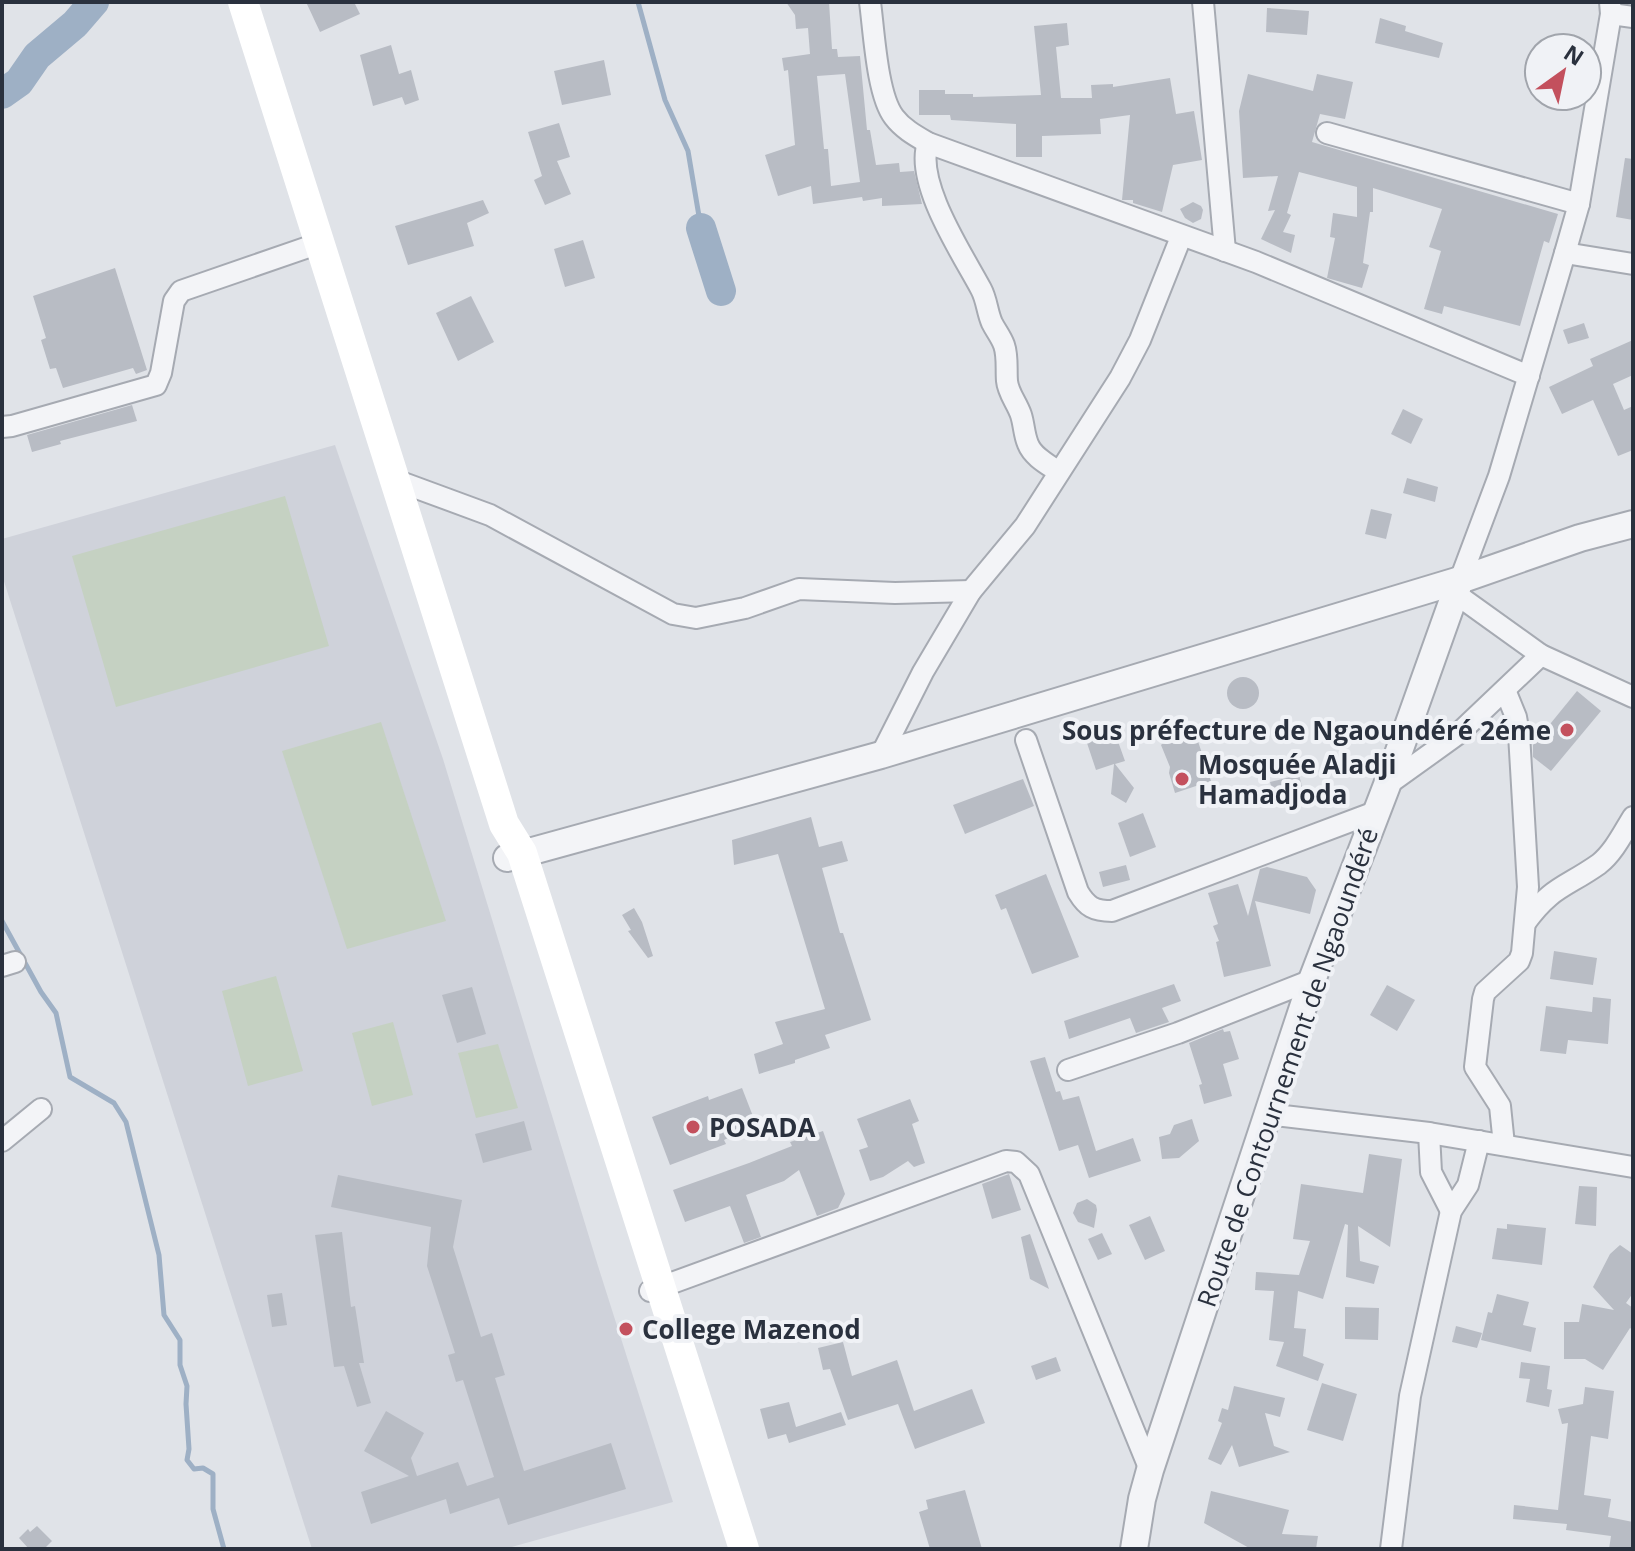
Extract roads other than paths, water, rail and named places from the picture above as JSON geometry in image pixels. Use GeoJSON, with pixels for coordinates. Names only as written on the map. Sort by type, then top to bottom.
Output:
{"type":"FeatureCollection","features":[{"type":"Feature","properties":{"kind":"main road"},"geometry":{"type":"LineString","coordinates":[[243,2],[654,1289],[744,1549]]}},
{"type":"Feature","properties":{"kind":"main road"},"geometry":{"type":"LineString","coordinates":[[654,1289],[729,1549]]}},
{"type":"Feature","properties":{"kind":"street"},"geometry":{"type":"LineString","coordinates":[[870,2],[884,100],[893,116],[908,131],[928,143],[1225,251],[1529,376]]}},
{"type":"Feature","properties":{"kind":"street"},"geometry":{"type":"LineString","coordinates":[[1203,2],[1225,251]]}},
{"type":"Feature","properties":{"kind":"street"},"geometry":{"type":"LineString","coordinates":[[1458,587],[1499,476],[1579,204],[1610,8],[1633,17]]}},
{"type":"Feature","properties":{"kind":"street"},"geometry":{"type":"LineString","coordinates":[[1327,133],[1579,204]]}},
{"type":"Feature","properties":{"kind":"street"},"geometry":{"type":"LineString","coordinates":[[928,143],[925,152],[927,172],[937,204],[953,243],[983,292],[992,323],[1003,343],[1007,384],[1020,412],[1029,446],[1059,472]]}},
{"type":"Feature","properties":{"kind":"street"},"geometry":{"type":"LineString","coordinates":[[881,755],[923,672],[971,591],[1025,526],[1132,358],[1181,237]]}},
{"type":"Feature","properties":{"kind":"street"},"geometry":{"type":"LineString","coordinates":[[2,427],[156,385],[174,301],[181,291],[320,243]]}},
{"type":"Feature","properties":{"kind":"street"},"geometry":{"type":"LineString","coordinates":[[1565,253],[1633,264]]}},
{"type":"Feature","properties":{"kind":"street"},"geometry":{"type":"LineString","coordinates":[[395,480],[490,515],[673,614],[696,618],[745,608],[799,589],[895,593],[971,591]]}},
{"type":"Feature","properties":{"kind":"street"},"geometry":{"type":"LineString","coordinates":[[514,856],[881,755],[1458,587],[1580,538],[1633,524]]}},
{"type":"Feature","properties":{"kind":"street"},"geometry":{"type":"LineString","coordinates":[[1458,587],[1541,655],[1633,697]]}},
{"type":"Feature","properties":{"kind":"street","name":"Route de Contournement de Ngaoundéré"},"geometry":{"type":"LineString","coordinates":[[1134,1549],[1150,1470],[1312,980],[1458,587]]}},
{"type":"Feature","properties":{"kind":"street"},"geometry":{"type":"LineString","coordinates":[[1387,785],[1458,734],[1541,655]]}},
{"type":"Feature","properties":{"kind":"street"},"geometry":{"type":"LineString","coordinates":[[1504,1145],[1500,1106],[1475,1067],[1485,992],[1519,961],[1528,887],[1519,734],[1505,690]]}},
{"type":"Feature","properties":{"kind":"street"},"geometry":{"type":"LineString","coordinates":[[1026,740],[1078,892],[1087,906],[1099,911],[1112,911],[1375,812]]}},
{"type":"Feature","properties":{"kind":"street"},"geometry":{"type":"LineString","coordinates":[[1525,923],[1552,891],[1599,863],[1613,850],[1633,817]]}},
{"type":"Feature","properties":{"kind":"street"},"geometry":{"type":"LineString","coordinates":[[1068,1070],[1178,1033],[1312,980]]}},
{"type":"Feature","properties":{"kind":"street"},"geometry":{"type":"LineString","coordinates":[[2,1141],[41,1109]]}},
{"type":"Feature","properties":{"kind":"street"},"geometry":{"type":"LineString","coordinates":[[1267,1114],[1429,1133],[1633,1167]]}},
{"type":"Feature","properties":{"kind":"street"},"geometry":{"type":"LineString","coordinates":[[1429,1133],[1431,1172],[1451,1211]]}},
{"type":"Feature","properties":{"kind":"street"},"geometry":{"type":"LineString","coordinates":[[1391,1549],[1410,1396],[1451,1211],[1468,1185],[1479,1141]]}},
{"type":"Feature","properties":{"kind":"street"},"geometry":{"type":"LineString","coordinates":[[654,1289],[1006,1161],[1016,1162],[1029,1174],[1150,1470]]}},
{"type":"Feature","properties":{"kind":"waterway"},"geometry":{"type":"LineString","coordinates":[[2,94],[19,82],[37,56],[75,24],[94,2]]}},
{"type":"Feature","properties":{"kind":"waterway"},"geometry":{"type":"LineString","coordinates":[[638,2],[665,100],[688,151],[701,228]]}},
{"type":"Feature","properties":{"kind":"waterway"},"geometry":{"type":"LineString","coordinates":[[701,228],[721,291]]}},
{"type":"Feature","properties":{"kind":"waterway"},"geometry":{"type":"LineString","coordinates":[[2,921],[56,1013],[70,1077],[114,1103],[126,1122],[159,1255],[164,1315],[180,1340],[180,1365],[187,1386],[187,1460],[194,1469],[203,1468],[213,1474],[213,1509],[224,1549]]}},
{"type":"Feature","properties":{"kind":"place","name":"Sous préfecture de Ngaoundéré 2éme"},"geometry":{"type":"Point","coordinates":[1567,730]}},
{"type":"Feature","properties":{"kind":"place","name":"Mosquée Aladji Hamadjoda"},"geometry":{"type":"Point","coordinates":[1182,779]}},
{"type":"Feature","properties":{"kind":"place","name":"POSADA"},"geometry":{"type":"Point","coordinates":[693,1127]}},
{"type":"Feature","properties":{"kind":"place","name":"College Mazenod"},"geometry":{"type":"Point","coordinates":[626,1329]}}]}
